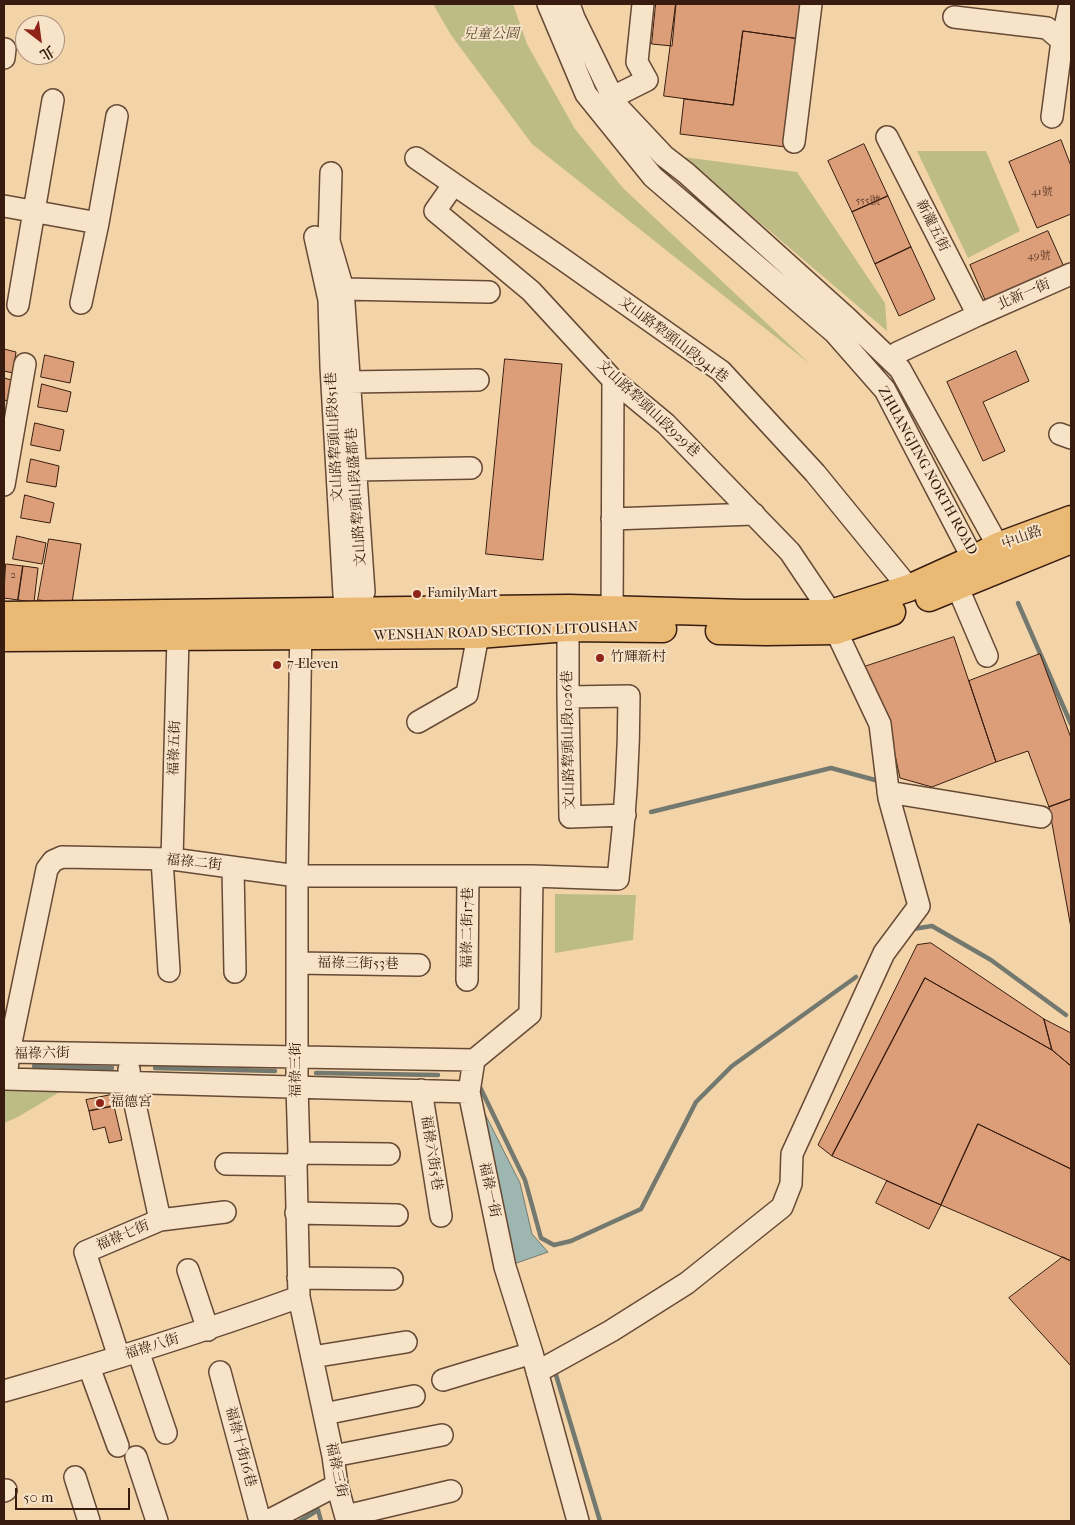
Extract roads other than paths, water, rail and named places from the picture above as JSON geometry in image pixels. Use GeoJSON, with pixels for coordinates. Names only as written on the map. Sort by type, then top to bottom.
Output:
{"type":"FeatureCollection","features":[{"type":"Feature","properties":{"kind":"main road","name":"中山路"},"geometry":{"type":"LineString","coordinates":[[998,558],[1071,519]]}},
{"type":"Feature","properties":{"kind":"main road","name":"中山路"},"geometry":{"type":"LineString","coordinates":[[974,559],[998,558],[1071,540]]}},
{"type":"Feature","properties":{"kind":"main road","name":"WENSHAN ROAD SECTION LITOUSHAN"},"geometry":{"type":"LineString","coordinates":[[834,622],[909,588],[953,578],[998,558]]}},
{"type":"Feature","properties":{"kind":"main road","name":"WENSHAN ROAD SECTION LITOUSHAN"},"geometry":{"type":"LineString","coordinates":[[4,615],[301,625],[612,618],[766,632],[834,622],[913,605],[953,578],[974,559]]}},
{"type":"Feature","properties":{"kind":"main road","name":"WENSHAN ROAD SECTION LITOUSHAN"},"geometry":{"type":"LineString","coordinates":[[4,638],[178,638],[301,625]]}},
{"type":"Feature","properties":{"kind":"street","name":"ZHUANGJING NORTH ROAD"},"geometry":{"type":"LineString","coordinates":[[548,4],[586,94],[653,177],[835,333],[885,390],[974,559]]}},
{"type":"Feature","properties":{"kind":"street","name":"ZHUANGJING NORTH ROAD"},"geometry":{"type":"LineString","coordinates":[[569,4],[617,106],[664,156],[686,173],[848,318],[900,369],[998,558]]}},
{"type":"Feature","properties":{"kind":"street"},"geometry":{"type":"LineString","coordinates":[[613,97],[646,80],[637,62],[643,4]]}},
{"type":"Feature","properties":{"kind":"street"},"geometry":{"type":"LineString","coordinates":[[794,142],[811,4]]}},
{"type":"Feature","properties":{"kind":"street"},"geometry":{"type":"LineString","coordinates":[[1052,117],[1067,42],[1070,4]]}},
{"type":"Feature","properties":{"kind":"street"},"geometry":{"type":"LineString","coordinates":[[954,17],[1047,28],[1067,42]]}},
{"type":"Feature","properties":{"kind":"street"},"geometry":{"type":"LineString","coordinates":[[18,305],[52,100]]}},
{"type":"Feature","properties":{"kind":"street"},"geometry":{"type":"LineString","coordinates":[[81,304],[98,223],[116,116]]}},
{"type":"Feature","properties":{"kind":"street","name":"新瀧五街"},"geometry":{"type":"LineString","coordinates":[[887,137],[978,315]]}},
{"type":"Feature","properties":{"kind":"street","name":"文山路犂頭山段941巷"},"geometry":{"type":"LineString","coordinates":[[416,158],[721,371],[815,473],[909,588]]}},
{"type":"Feature","properties":{"kind":"street","name":"文山路犂頭山段盛都巷"},"geometry":{"type":"LineString","coordinates":[[331,173],[330,241],[343,289],[364,592],[353,624]]}},
{"type":"Feature","properties":{"kind":"street","name":"文山路犂頭山段929巷"},"geometry":{"type":"LineString","coordinates":[[454,184],[435,211],[531,291],[613,380],[666,424],[790,552],[834,622],[880,724],[888,792],[919,906],[884,953],[792,1154],[791,1184],[782,1208],[687,1283],[611,1331],[535,1363]]}},
{"type":"Feature","properties":{"kind":"street"},"geometry":{"type":"LineString","coordinates":[[4,206],[98,223]]}},
{"type":"Feature","properties":{"kind":"street","name":"文山路犂頭山段851巷"},"geometry":{"type":"LineString","coordinates":[[315,237],[329,300],[344,595],[353,624]]}},
{"type":"Feature","properties":{"kind":"street","name":"北新一街"},"geometry":{"type":"LineString","coordinates":[[897,353],[1071,274]]}},
{"type":"Feature","properties":{"kind":"street"},"geometry":{"type":"LineString","coordinates":[[343,289],[489,292]]}},
{"type":"Feature","properties":{"kind":"street"},"geometry":{"type":"LineString","coordinates":[[4,485],[25,364]]}},
{"type":"Feature","properties":{"kind":"street"},"geometry":{"type":"LineString","coordinates":[[349,382],[478,380]]}},
{"type":"Feature","properties":{"kind":"street"},"geometry":{"type":"LineString","coordinates":[[612,618],[613,380]]}},
{"type":"Feature","properties":{"kind":"street"},"geometry":{"type":"LineString","coordinates":[[355,470],[471,468]]}},
{"type":"Feature","properties":{"kind":"street"},"geometry":{"type":"LineString","coordinates":[[612,519],[754,514]]}},
{"type":"Feature","properties":{"kind":"street"},"geometry":{"type":"LineString","coordinates":[[953,578],[987,656]]}},
{"type":"Feature","properties":{"kind":"street","name":"文山路犂頭山段1026巷"},"geometry":{"type":"LineString","coordinates":[[568,618],[570,817],[625,815]]}},
{"type":"Feature","properties":{"kind":"street"},"geometry":{"type":"LineString","coordinates":[[418,722],[467,694],[478,622]]}},
{"type":"Feature","properties":{"kind":"street","name":"福祿三街"},"geometry":{"type":"LineString","coordinates":[[301,625],[297,876],[296,1213],[299,1288],[333,1456],[337,1485],[346,1518]]}},
{"type":"Feature","properties":{"kind":"street","name":"福祿五街"},"geometry":{"type":"LineString","coordinates":[[169,971],[167,859],[178,638]]}},
{"type":"Feature","properties":{"kind":"street"},"geometry":{"type":"LineString","coordinates":[[568,697],[629,696],[629,757],[625,815]]}},
{"type":"Feature","properties":{"kind":"street"},"geometry":{"type":"LineString","coordinates":[[888,792],[1041,817]]}},
{"type":"Feature","properties":{"kind":"street","name":"福祿二街"},"geometry":{"type":"LineString","coordinates":[[9,1052],[47,869],[53,861],[62,857],[167,859],[297,876],[532,876],[618,879],[625,815]]}},
{"type":"Feature","properties":{"kind":"street"},"geometry":{"type":"LineString","coordinates":[[234,868],[235,972]]}},
{"type":"Feature","properties":{"kind":"street","name":"福祿二街17巷"},"geometry":{"type":"LineString","coordinates":[[467,980],[468,876]]}},
{"type":"Feature","properties":{"kind":"street"},"geometry":{"type":"LineString","coordinates":[[474,1060],[530,1014],[532,876]]}},
{"type":"Feature","properties":{"kind":"street","name":"福祿三街53巷"},"geometry":{"type":"LineString","coordinates":[[297,963],[419,965]]}},
{"type":"Feature","properties":{"kind":"street","name":"福祿六街"},"geometry":{"type":"LineString","coordinates":[[469,1092],[6,1079],[9,1052],[474,1060]]}},
{"type":"Feature","properties":{"kind":"street","name":"福祿七街"},"geometry":{"type":"LineString","coordinates":[[128,1053],[130,1081],[160,1220],[85,1252],[128,1354]]}},
{"type":"Feature","properties":{"kind":"street","name":"福祿一街"},"geometry":{"type":"LineString","coordinates":[[474,1060],[469,1092],[505,1267],[535,1363],[578,1521]]}},
{"type":"Feature","properties":{"kind":"street","name":"福祿六街5巷"},"geometry":{"type":"LineString","coordinates":[[421,1090],[441,1216]]}},
{"type":"Feature","properties":{"kind":"street"},"geometry":{"type":"LineString","coordinates":[[226,1164],[389,1154]]}},
{"type":"Feature","properties":{"kind":"street"},"geometry":{"type":"LineString","coordinates":[[160,1220],[225,1212]]}},
{"type":"Feature","properties":{"kind":"street"},"geometry":{"type":"LineString","coordinates":[[296,1213],[397,1215]]}},
{"type":"Feature","properties":{"kind":"street"},"geometry":{"type":"LineString","coordinates":[[188,1270],[208,1330]]}},
{"type":"Feature","properties":{"kind":"street"},"geometry":{"type":"LineString","coordinates":[[299,1288],[392,1279]]}},
{"type":"Feature","properties":{"kind":"street","name":"福祿八街"},"geometry":{"type":"LineString","coordinates":[[4,1391],[208,1330],[299,1288]]}},
{"type":"Feature","properties":{"kind":"street"},"geometry":{"type":"LineString","coordinates":[[312,1357],[406,1342]]}},
{"type":"Feature","properties":{"kind":"street"},"geometry":{"type":"LineString","coordinates":[[128,1354],[166,1433]]}},
{"type":"Feature","properties":{"kind":"street"},"geometry":{"type":"LineString","coordinates":[[443,1380],[535,1363]]}},
{"type":"Feature","properties":{"kind":"street"},"geometry":{"type":"LineString","coordinates":[[89,1367],[157,1521]]}},
{"type":"Feature","properties":{"kind":"street","name":"福祿十街16巷"},"geometry":{"type":"LineString","coordinates":[[220,1372],[260,1521]]}},
{"type":"Feature","properties":{"kind":"street"},"geometry":{"type":"LineString","coordinates":[[324,1414],[414,1396]]}},
{"type":"Feature","properties":{"kind":"street"},"geometry":{"type":"LineString","coordinates":[[333,1456],[442,1435]]}},
{"type":"Feature","properties":{"kind":"street"},"geometry":{"type":"LineString","coordinates":[[74,1477],[89,1521]]}},
{"type":"Feature","properties":{"kind":"street"},"geometry":{"type":"LineString","coordinates":[[268,1521],[337,1485]]}},
{"type":"Feature","properties":{"kind":"street"},"geometry":{"type":"LineString","coordinates":[[346,1518],[451,1491]]}},
{"type":"Feature","properties":{"kind":"water"},"geometry":{"type":"Polygon","coordinates":[[[484,1112],[520,1183],[532,1234],[548,1252],[511,1265],[484,1112]]]}},
{"type":"Feature","properties":{"kind":"waterway"},"geometry":{"type":"LineString","coordinates":[[1018,603],[1071,724]]}},
{"type":"Feature","properties":{"kind":"waterway"},"geometry":{"type":"LineString","coordinates":[[651,812],[831,768],[875,780]]}},
{"type":"Feature","properties":{"kind":"waterway"},"geometry":{"type":"LineString","coordinates":[[911,931],[932,926],[991,960],[1066,1015]]}},
{"type":"Feature","properties":{"kind":"waterway"},"geometry":{"type":"LineString","coordinates":[[479,1085],[525,1180],[541,1238],[554,1245],[571,1241],[641,1209],[696,1102],[732,1066],[856,977]]}},
{"type":"Feature","properties":{"kind":"waterway"},"geometry":{"type":"LineString","coordinates":[[34,1066],[112,1068]]}},
{"type":"Feature","properties":{"kind":"waterway"},"geometry":{"type":"LineString","coordinates":[[155,1068],[275,1071]]}},
{"type":"Feature","properties":{"kind":"waterway"},"geometry":{"type":"LineString","coordinates":[[316,1073],[438,1075]]}},
{"type":"Feature","properties":{"kind":"waterway"},"geometry":{"type":"LineString","coordinates":[[556,1375],[600,1521]]}},
{"type":"Feature","properties":{"kind":"waterway"},"geometry":{"type":"LineString","coordinates":[[300,1521],[318,1510],[321,1521]]}},
{"type":"Feature","properties":{"kind":"place","name":"FamilyMart"},"geometry":{"type":"Point","coordinates":[417,594]}},
{"type":"Feature","properties":{"kind":"place","name":"竹輝新村"},"geometry":{"type":"Point","coordinates":[600,658]}},
{"type":"Feature","properties":{"kind":"place","name":"7-Eleven"},"geometry":{"type":"Point","coordinates":[277,665]}},
{"type":"Feature","properties":{"kind":"place","name":"福德宮"},"geometry":{"type":"Point","coordinates":[100,1103]}},
{"type":"Feature","properties":{"kind":"park label","name":"兒童公園"},"geometry":{"type":"Point","coordinates":[491,35]}}]}
